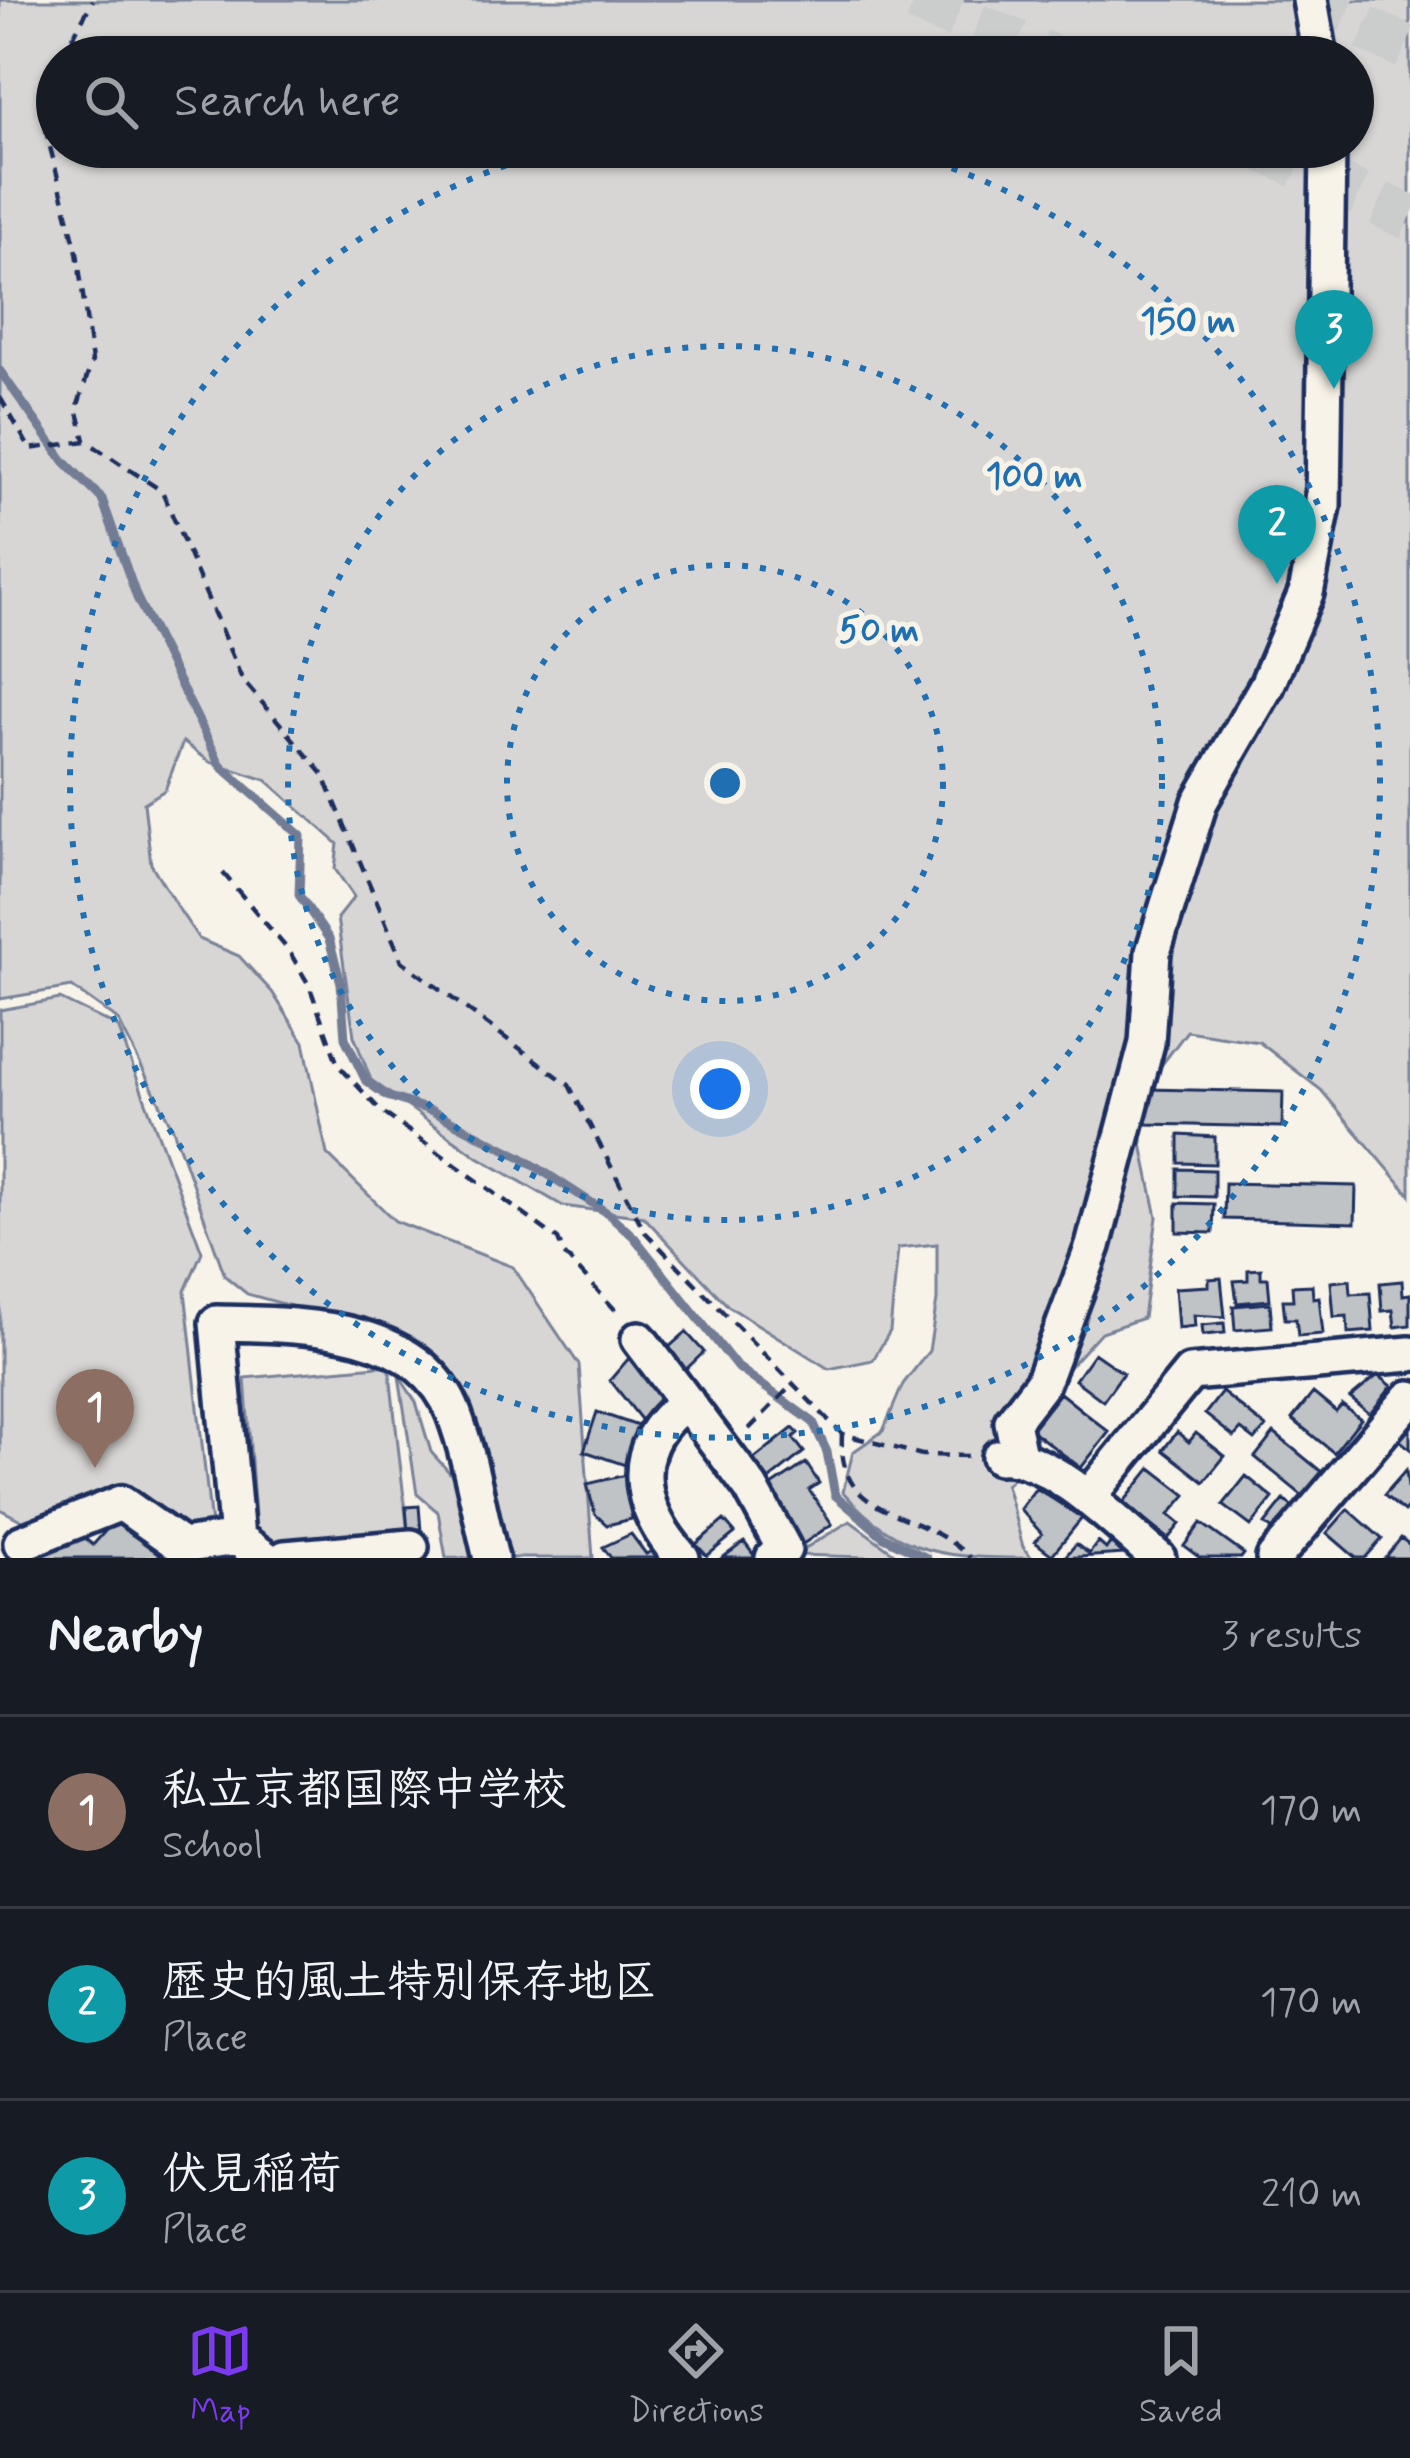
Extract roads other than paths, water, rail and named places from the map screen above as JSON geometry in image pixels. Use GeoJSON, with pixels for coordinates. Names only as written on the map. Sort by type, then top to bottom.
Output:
{"type":"FeatureCollection","features":[{"type":"Feature","properties":{"kind":"street"},"geometry":{"type":"LineString","coordinates":[[1310,0],[1316,36]]}},
{"type":"Feature","properties":{"kind":"street"},"geometry":{"type":"LineString","coordinates":[[1158,1558],[1088,1498],[1009,1456],[1012,1422],[1042,1383],[1094,1246],[1147,1043],[1153,952],[1200,802],[1267,685],[1306,593],[1323,506],[1328,168]]}},
{"type":"Feature","properties":{"kind":"street"},"geometry":{"type":"LineString","coordinates":[[21,1544],[121,1503],[182,1546],[251,1548],[217,1323],[285,1324],[386,1346],[423,1367],[453,1410],[491,1558]]}},
{"type":"Feature","properties":{"kind":"street"},"geometry":{"type":"LineString","coordinates":[[638,1339],[725,1451],[779,1553]]}},
{"type":"Feature","properties":{"kind":"street"},"geometry":{"type":"LineString","coordinates":[[1088,1498],[1190,1373],[1410,1354]]}},
{"type":"Feature","properties":{"kind":"street"},"geometry":{"type":"LineString","coordinates":[[1274,1558],[1410,1398]]}},
{"type":"Feature","properties":{"kind":"street"},"geometry":{"type":"LineString","coordinates":[[682,1558],[654,1527],[644,1483],[654,1439],[687,1402]]}},
{"type":"Feature","properties":{"kind":"street"},"geometry":{"type":"LineString","coordinates":[[285,1558],[411,1547]]}},
{"type":"Feature","properties":{"kind":"waterway"},"geometry":{"type":"LineString","coordinates":[[0,371],[64,461],[102,499],[137,598],[221,766],[301,836],[299,895],[329,939],[341,983],[345,1038],[366,1081],[387,1096],[432,1111],[521,1157],[609,1214],[634,1237],[736,1366],[813,1422],[827,1452],[835,1495],[884,1537],[927,1558]]}},
{"type":"Feature","properties":{"kind":"tunnel"},"geometry":{"type":"LineString","coordinates":[[915,0],[1002,36]]}},
{"type":"Feature","properties":{"kind":"tunnel"},"geometry":{"type":"LineString","coordinates":[[1304,0],[1410,49]]}},
{"type":"Feature","properties":{"kind":"tunnel"},"geometry":{"type":"LineString","coordinates":[[1303,168],[1410,218]]}},
{"type":"Feature","properties":{"kind":"place","name":"伏見稲荷"},"geometry":{"type":"Point","coordinates":[1334,389]}},
{"type":"Feature","properties":{"kind":"place","name":"歴史的風土特別保存地区"},"geometry":{"type":"Point","coordinates":[1277,584]}},
{"type":"Feature","properties":{"kind":"place","name":"私立京都国際中学校"},"geometry":{"type":"Point","coordinates":[95,1468]}}]}
